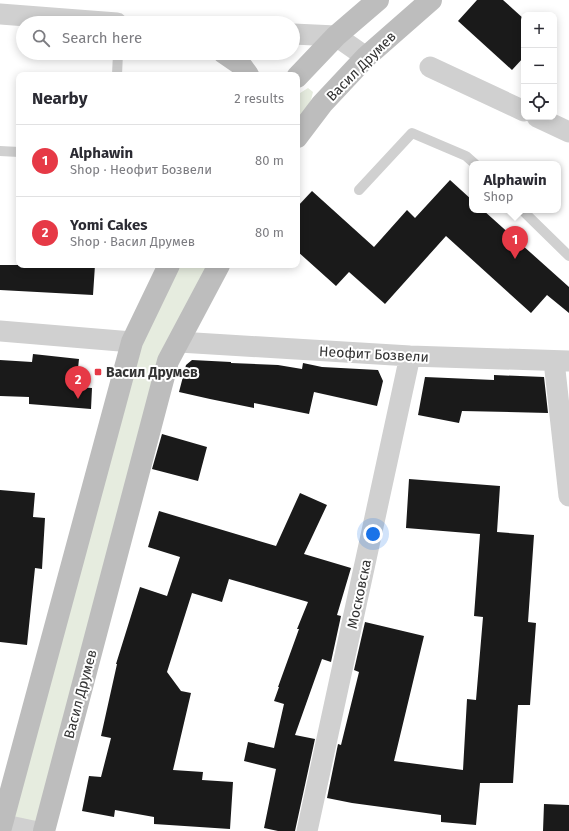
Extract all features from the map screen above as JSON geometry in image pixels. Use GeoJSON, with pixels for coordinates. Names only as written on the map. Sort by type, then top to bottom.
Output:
{"type":"FeatureCollection","features":[{"type":"Feature","properties":{"kind":"street"},"geometry":{"type":"LineString","coordinates":[[300,73],[336,36],[378,0]]}},
{"type":"Feature","properties":{"kind":"street","name":"Васил Друмев"},"geometry":{"type":"LineString","coordinates":[[300,133],[322,104],[366,57],[431,0]]}},
{"type":"Feature","properties":{"kind":"street"},"geometry":{"type":"LineString","coordinates":[[0,14],[26,16]]}},
{"type":"Feature","properties":{"kind":"street"},"geometry":{"type":"LineString","coordinates":[[300,34],[336,36],[366,57]]}},
{"type":"Feature","properties":{"kind":"street"},"geometry":{"type":"LineString","coordinates":[[234,60],[240,64],[246,72]]}},
{"type":"Feature","properties":{"kind":"street"},"geometry":{"type":"LineString","coordinates":[[430,67],[521,110]]}},
{"type":"Feature","properties":{"kind":"street"},"geometry":{"type":"LineString","coordinates":[[543,120],[569,132]]}},
{"type":"Feature","properties":{"kind":"street"},"geometry":{"type":"LineString","coordinates":[[33,831],[1,827],[132,342],[169,268]]}},
{"type":"Feature","properties":{"kind":"street","name":"Васил Друмев"},"geometry":{"type":"LineString","coordinates":[[44,831],[168,361],[217,268]]}},
{"type":"Feature","properties":{"kind":"street"},"geometry":{"type":"LineString","coordinates":[[0,332],[132,342]]}},
{"type":"Feature","properties":{"kind":"street","name":"Неофит Бозвели"},"geometry":{"type":"LineString","coordinates":[[179,342],[410,356],[561,361]]}},
{"type":"Feature","properties":{"kind":"street","name":"Московска"},"geometry":{"type":"LineString","coordinates":[[307,831],[410,356]]}},
{"type":"Feature","properties":{"kind":"street"},"geometry":{"type":"LineString","coordinates":[[561,361],[569,496]]}},
{"type":"Feature","properties":{"kind":"lane"},"geometry":{"type":"LineString","coordinates":[[117,72],[118,60]]}},
{"type":"Feature","properties":{"kind":"lane"},"geometry":{"type":"LineString","coordinates":[[359,190],[412,133],[466,156],[472,161]]}},
{"type":"Feature","properties":{"kind":"lane"},"geometry":{"type":"LineString","coordinates":[[0,151],[16,152]]}},
{"type":"Feature","properties":{"kind":"lane"},"geometry":{"type":"LineString","coordinates":[[525,213],[569,256]]}},
{"type":"Feature","properties":{"kind":"shaded area"},"geometry":{"type":"Polygon","coordinates":[[[308,88],[313,92],[300,126],[300,93],[308,88]]]}},
{"type":"Feature","properties":{"kind":"shaded area"},"geometry":{"type":"Polygon","coordinates":[[[168,268],[217,268],[179,342],[44,831],[0,831],[132,342],[168,268]]]}},
{"type":"Feature","properties":{"kind":"building"},"geometry":{"type":"Polygon","coordinates":[[[477,0],[503,0],[521,16],[521,60],[512,70],[458,21],[477,0]]]}},
{"type":"Feature","properties":{"kind":"building"},"geometry":{"type":"Polygon","coordinates":[[[450,180],[469,197],[469,213],[486,213],[569,287],[569,313],[547,295],[531,313],[446,236],[385,304],[349,272],[336,286],[300,254],[300,204],[312,191],[374,247],[407,210],[415,218],[450,180]]]}},
{"type":"Feature","properties":{"kind":"building"},"geometry":{"type":"Polygon","coordinates":[[[0,265],[16,265],[16,268],[95,268],[93,295],[0,290],[0,265]]]}},
{"type":"Feature","properties":{"kind":"building"},"geometry":{"type":"Polygon","coordinates":[[[33,354],[79,359],[76,387],[92,388],[91,409],[29,404],[29,397],[0,396],[0,360],[32,362],[33,354]]]}},
{"type":"Feature","properties":{"kind":"building"},"geometry":{"type":"Polygon","coordinates":[[[192,360],[278,365],[302,369],[303,363],[322,367],[378,370],[383,381],[377,406],[314,392],[309,414],[254,403],[254,408],[179,392],[186,365],[192,360]]]}},
{"type":"Feature","properties":{"kind":"building"},"geometry":{"type":"Polygon","coordinates":[[[494,375],[544,377],[548,413],[462,411],[459,423],[418,415],[425,377],[494,380],[494,375]]]}},
{"type":"Feature","properties":{"kind":"building"},"geometry":{"type":"Polygon","coordinates":[[[162,434],[207,447],[198,481],[152,469],[162,434]]]}},
{"type":"Feature","properties":{"kind":"building"},"geometry":{"type":"Polygon","coordinates":[[[409,479],[500,486],[497,532],[534,535],[528,622],[536,623],[530,705],[518,705],[513,783],[480,783],[476,825],[441,822],[441,815],[352,803],[327,798],[338,744],[341,745],[359,672],[354,670],[365,622],[424,636],[394,761],[463,770],[467,699],[476,700],[483,617],[474,616],[480,534],[406,528],[409,479]]]}},
{"type":"Feature","properties":{"kind":"building"},"geometry":{"type":"Polygon","coordinates":[[[0,490],[35,493],[33,517],[45,518],[42,569],[35,568],[27,645],[0,642],[0,490]]]}},
{"type":"Feature","properties":{"kind":"building"},"geometry":{"type":"Polygon","coordinates":[[[300,493],[327,505],[304,554],[351,568],[337,615],[341,616],[331,662],[322,659],[295,735],[315,739],[295,831],[278,831],[264,828],[276,769],[244,761],[248,742],[274,748],[284,704],[274,701],[299,629],[297,629],[308,602],[229,579],[222,602],[192,593],[167,672],[181,691],[191,693],[173,770],[203,772],[202,780],[233,782],[230,829],[154,824],[154,817],[115,810],[114,817],[82,811],[89,776],[101,777],[111,738],[101,736],[116,664],[140,587],[167,596],[180,557],[148,547],[159,511],[276,546],[300,493]]]}},
{"type":"Feature","properties":{"kind":"building"},"geometry":{"type":"Polygon","coordinates":[[[544,804],[569,805],[569,831],[543,831],[544,804]]]}},
{"type":"Feature","properties":{"kind":"place","name":"Alphawin"},"geometry":{"type":"Point","coordinates":[515,259]}},
{"type":"Feature","properties":{"kind":"place","name":"Васил Друмев"},"geometry":{"type":"Point","coordinates":[98,372]}},
{"type":"Feature","properties":{"kind":"place","name":"Yomi Cakes"},"geometry":{"type":"Point","coordinates":[78,399]}}]}
